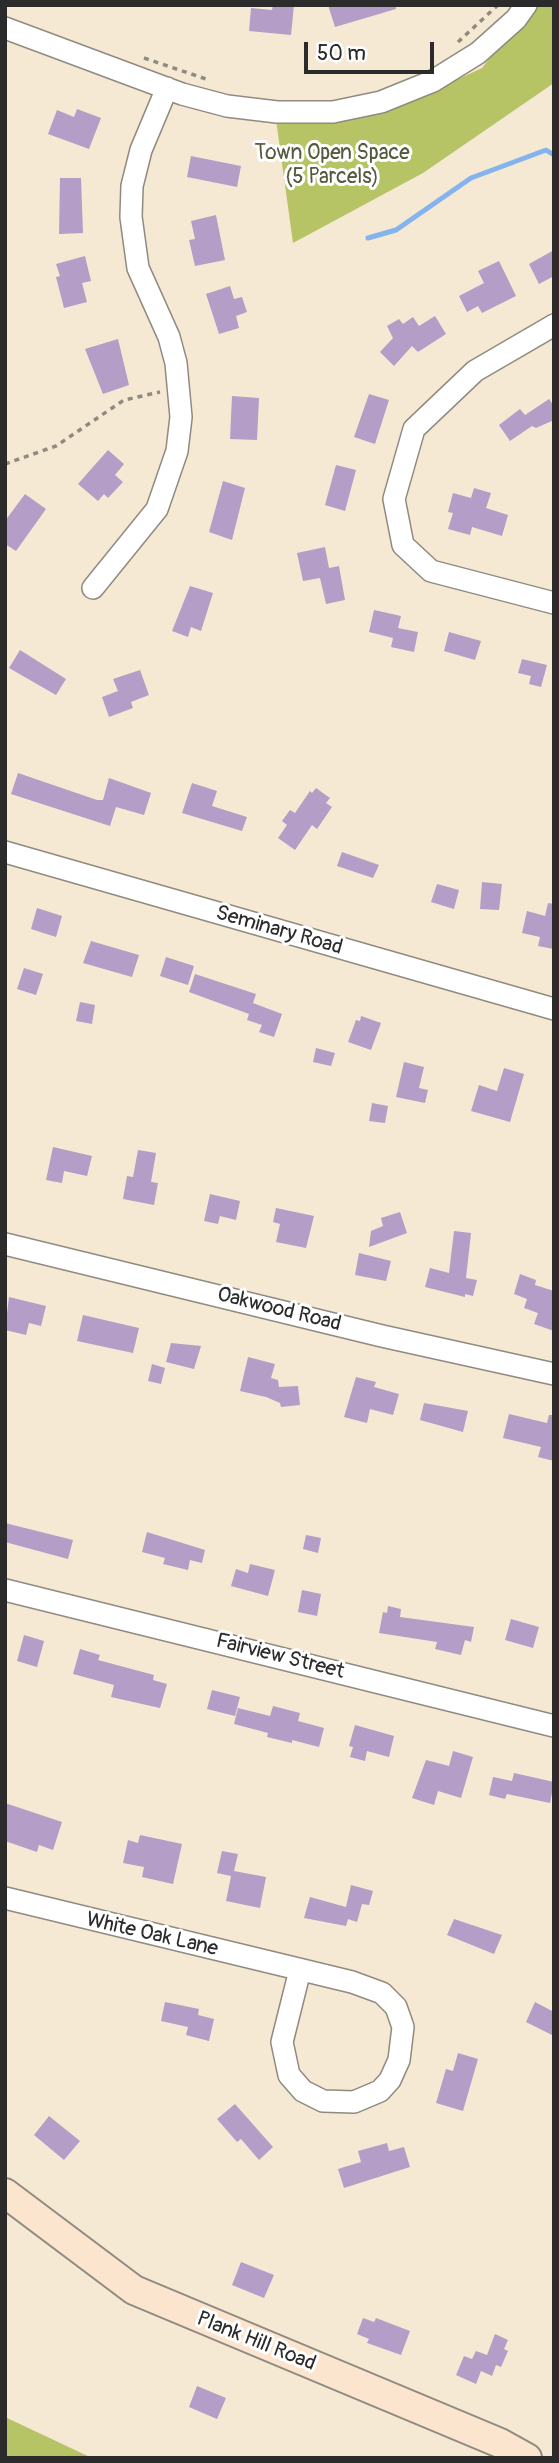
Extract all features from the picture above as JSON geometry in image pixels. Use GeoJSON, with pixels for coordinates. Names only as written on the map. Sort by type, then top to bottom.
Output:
{"type":"FeatureCollection","features":[{"type":"Feature","properties":{"kind":"street"},"geometry":{"type":"LineString","coordinates":[[5,28],[167,88],[227,106],[277,112],[333,112],[381,102],[433,81],[478,53],[516,19],[526,5]]}},
{"type":"Feature","properties":{"kind":"street"},"geometry":{"type":"LineString","coordinates":[[93,588],[157,509],[169,481],[181,417],[179,387],[169,337],[138,268],[131,217],[132,186],[141,150],[167,88]]}},
{"type":"Feature","properties":{"kind":"street"},"geometry":{"type":"LineString","coordinates":[[554,326],[475,372],[414,429],[394,499],[402,545],[431,571],[554,603]]}},
{"type":"Feature","properties":{"kind":"street","name":"Seminary Road"},"geometry":{"type":"LineString","coordinates":[[5,852],[554,1009]]}},
{"type":"Feature","properties":{"kind":"street","name":"Oakwood Road"},"geometry":{"type":"LineString","coordinates":[[5,1244],[382,1336],[554,1374]]}},
{"type":"Feature","properties":{"kind":"street","name":"Fairview Street"},"geometry":{"type":"LineString","coordinates":[[5,1590],[554,1727]]}},
{"type":"Feature","properties":{"kind":"street","name":"White Oak Lane"},"geometry":{"type":"LineString","coordinates":[[5,1898],[352,1982],[382,1993],[396,2007],[403,2027],[402,2044],[390,2080],[380,2091],[354,2102],[323,2101],[303,2091],[289,2075],[282,2042],[300,1970]]}},
{"type":"Feature","properties":{"kind":"street","name":"Plank Hill Road"},"geometry":{"type":"LineString","coordinates":[[5,2193],[134,2290],[500,2443],[527,2458]]}},
{"type":"Feature","properties":{"kind":"path"},"geometry":{"type":"LineString","coordinates":[[454,45],[498,5]]}},
{"type":"Feature","properties":{"kind":"path"},"geometry":{"type":"LineString","coordinates":[[190,74],[214,82]]}},
{"type":"Feature","properties":{"kind":"path"},"geometry":{"type":"LineString","coordinates":[[5,464],[56,446],[124,400],[179,387]]}},
{"type":"Feature","properties":{"kind":"green space","name":"Town Open Space (5 Parcels)"},"geometry":{"type":"Polygon","coordinates":[[[532,5],[554,5],[554,83],[423,173],[293,243],[276,120],[385,113],[482,68],[532,5]]]}},
{"type":"Feature","properties":{"kind":"green space"},"geometry":{"type":"Polygon","coordinates":[[[5,2417],[92,2458],[5,2458],[5,2417]]]}},
{"type":"Feature","properties":{"kind":"building"},"geometry":{"type":"Polygon","coordinates":[[[273,5],[294,5],[291,35],[249,31],[251,8],[272,10],[273,5]]]}},
{"type":"Feature","properties":{"kind":"building"},"geometry":{"type":"Polygon","coordinates":[[[328,5],[396,5],[396,9],[335,27],[328,5]]]}},
{"type":"Feature","properties":{"kind":"building"},"geometry":{"type":"Polygon","coordinates":[[[77,109],[101,118],[89,149],[48,134],[57,110],[74,117],[77,109]]]}},
{"type":"Feature","properties":{"kind":"building"},"geometry":{"type":"Polygon","coordinates":[[[191,156],[241,166],[237,187],[187,177],[191,156]]]}},
{"type":"Feature","properties":{"kind":"building"},"geometry":{"type":"Polygon","coordinates":[[[60,178],[81,178],[83,233],[59,234],[60,178]]]}},
{"type":"Feature","properties":{"kind":"building"},"geometry":{"type":"Polygon","coordinates":[[[216,215],[225,260],[195,266],[189,240],[195,239],[191,221],[216,215]]]}},
{"type":"Feature","properties":{"kind":"building"},"geometry":{"type":"Polygon","coordinates":[[[554,250],[554,276],[539,284],[529,264],[554,250]]]}},
{"type":"Feature","properties":{"kind":"building"},"geometry":{"type":"Polygon","coordinates":[[[85,256],[91,281],[82,283],[87,302],[64,308],[56,277],[60,276],[56,264],[85,256]]]}},
{"type":"Feature","properties":{"kind":"building"},"geometry":{"type":"Polygon","coordinates":[[[499,261],[516,296],[482,313],[478,306],[467,312],[459,296],[484,283],[478,271],[499,261]]]}},
{"type":"Feature","properties":{"kind":"building"},"geometry":{"type":"Polygon","coordinates":[[[230,286],[234,299],[242,297],[247,312],[236,316],[239,328],[219,334],[206,294],[230,286]]]}},
{"type":"Feature","properties":{"kind":"building"},"geometry":{"type":"Polygon","coordinates":[[[435,316],[446,334],[418,352],[412,346],[394,366],[380,352],[393,338],[387,326],[399,319],[403,324],[413,317],[419,326],[435,316]]]}},
{"type":"Feature","properties":{"kind":"building"},"geometry":{"type":"Polygon","coordinates":[[[118,339],[129,385],[103,394],[85,349],[118,339]]]}},
{"type":"Feature","properties":{"kind":"building"},"geometry":{"type":"Polygon","coordinates":[[[369,394],[389,400],[375,444],[354,437],[369,394]]]}},
{"type":"Feature","properties":{"kind":"building"},"geometry":{"type":"Polygon","coordinates":[[[232,396],[259,398],[257,440],[230,439],[232,396]]]}},
{"type":"Feature","properties":{"kind":"building"},"geometry":{"type":"Polygon","coordinates":[[[549,399],[554,406],[554,420],[536,428],[532,426],[510,441],[499,425],[520,409],[525,415],[549,399]]]}},
{"type":"Feature","properties":{"kind":"building"},"geometry":{"type":"Polygon","coordinates":[[[108,450],[124,464],[115,475],[123,482],[108,498],[104,494],[98,501],[78,484],[108,450]]]}},
{"type":"Feature","properties":{"kind":"building"},"geometry":{"type":"Polygon","coordinates":[[[336,465],[356,470],[345,511],[325,505],[336,465]]]}},
{"type":"Feature","properties":{"kind":"building"},"geometry":{"type":"Polygon","coordinates":[[[223,481],[245,488],[232,540],[209,532],[223,481]]]}},
{"type":"Feature","properties":{"kind":"building"},"geometry":{"type":"Polygon","coordinates":[[[474,488],[491,493],[486,508],[508,515],[502,536],[472,527],[470,535],[448,529],[453,513],[448,512],[453,493],[471,498],[474,488]]]}},
{"type":"Feature","properties":{"kind":"building"},"geometry":{"type":"Polygon","coordinates":[[[25,494],[46,509],[16,551],[5,544],[5,521],[25,494]]]}},
{"type":"Feature","properties":{"kind":"building"},"geometry":{"type":"Polygon","coordinates":[[[325,547],[329,568],[339,566],[345,600],[326,604],[320,578],[303,581],[297,553],[325,547]]]}},
{"type":"Feature","properties":{"kind":"building"},"geometry":{"type":"Polygon","coordinates":[[[190,586],[213,593],[201,631],[191,627],[188,637],[172,631],[190,586]]]}},
{"type":"Feature","properties":{"kind":"building"},"geometry":{"type":"Polygon","coordinates":[[[374,610],[401,616],[398,628],[418,632],[414,652],[391,647],[393,638],[369,632],[374,610]]]}},
{"type":"Feature","properties":{"kind":"building"},"geometry":{"type":"Polygon","coordinates":[[[449,632],[481,641],[475,660],[444,651],[449,632]]]}},
{"type":"Feature","properties":{"kind":"building"},"geometry":{"type":"Polygon","coordinates":[[[20,650],[66,679],[56,695],[9,668],[20,650]]]}},
{"type":"Feature","properties":{"kind":"building"},"geometry":{"type":"Polygon","coordinates":[[[522,659],[547,665],[541,687],[529,684],[531,676],[518,673],[522,659]]]}},
{"type":"Feature","properties":{"kind":"building"},"geometry":{"type":"Polygon","coordinates":[[[140,670],[149,695],[131,702],[133,708],[109,717],[102,697],[118,691],[113,679],[140,670]]]}},
{"type":"Feature","properties":{"kind":"building"},"geometry":{"type":"Polygon","coordinates":[[[18,773],[97,800],[103,800],[109,778],[151,793],[144,815],[116,807],[110,826],[11,794],[18,773]]]}},
{"type":"Feature","properties":{"kind":"building"},"geometry":{"type":"Polygon","coordinates":[[[192,783],[217,791],[212,806],[247,817],[242,831],[182,813],[192,783]]]}},
{"type":"Feature","properties":{"kind":"building"},"geometry":{"type":"Polygon","coordinates":[[[316,788],[330,798],[326,803],[332,807],[317,829],[312,825],[295,850],[278,838],[287,825],[282,821],[290,810],[295,813],[310,791],[312,793],[316,788]]]}},
{"type":"Feature","properties":{"kind":"building"},"geometry":{"type":"Polygon","coordinates":[[[342,852],[379,865],[373,878],[337,866],[342,852]]]}},
{"type":"Feature","properties":{"kind":"building"},"geometry":{"type":"Polygon","coordinates":[[[482,882],[502,884],[499,910],[480,909],[482,882]]]}},
{"type":"Feature","properties":{"kind":"building"},"geometry":{"type":"Polygon","coordinates":[[[437,884],[459,890],[454,909],[431,902],[437,884]]]}},
{"type":"Feature","properties":{"kind":"building"},"geometry":{"type":"Polygon","coordinates":[[[548,903],[554,904],[554,949],[538,946],[540,937],[522,933],[527,911],[545,916],[548,903]]]}},
{"type":"Feature","properties":{"kind":"building"},"geometry":{"type":"Polygon","coordinates":[[[37,908],[62,916],[56,937],[31,929],[37,908]]]}},
{"type":"Feature","properties":{"kind":"building"},"geometry":{"type":"Polygon","coordinates":[[[91,941],[139,955],[132,977],[83,963],[91,941]]]}},
{"type":"Feature","properties":{"kind":"building"},"geometry":{"type":"Polygon","coordinates":[[[166,957],[194,966],[188,985],[160,976],[166,957]]]}},
{"type":"Feature","properties":{"kind":"building"},"geometry":{"type":"Polygon","coordinates":[[[24,968],[43,974],[36,995],[17,989],[24,968]]]}},
{"type":"Feature","properties":{"kind":"building"},"geometry":{"type":"Polygon","coordinates":[[[195,974],[256,994],[253,1003],[282,1014],[274,1037],[259,1032],[262,1025],[247,1020],[249,1014],[189,992],[195,974]]]}},
{"type":"Feature","properties":{"kind":"building"},"geometry":{"type":"Polygon","coordinates":[[[80,1002],[95,1005],[92,1024],[76,1021],[80,1002]]]}},
{"type":"Feature","properties":{"kind":"building"},"geometry":{"type":"Polygon","coordinates":[[[361,1016],[381,1023],[371,1050],[348,1042],[356,1020],[360,1021],[361,1016]]]}},
{"type":"Feature","properties":{"kind":"building"},"geometry":{"type":"Polygon","coordinates":[[[316,1048],[335,1053],[331,1066],[313,1062],[316,1048]]]}},
{"type":"Feature","properties":{"kind":"building"},"geometry":{"type":"Polygon","coordinates":[[[404,1062],[424,1067],[419,1088],[428,1090],[425,1103],[396,1097],[404,1062]]]}},
{"type":"Feature","properties":{"kind":"building"},"geometry":{"type":"Polygon","coordinates":[[[504,1068],[524,1074],[510,1122],[471,1111],[479,1085],[497,1091],[504,1068]]]}},
{"type":"Feature","properties":{"kind":"building"},"geometry":{"type":"Polygon","coordinates":[[[372,1103],[388,1106],[385,1123],[369,1121],[372,1103]]]}},
{"type":"Feature","properties":{"kind":"building"},"geometry":{"type":"Polygon","coordinates":[[[53,1147],[92,1156],[87,1176],[64,1171],[62,1183],[46,1180],[53,1147]]]}},
{"type":"Feature","properties":{"kind":"building"},"geometry":{"type":"Polygon","coordinates":[[[138,1150],[156,1153],[151,1182],[158,1183],[154,1205],[123,1199],[127,1176],[133,1177],[138,1150]]]}},
{"type":"Feature","properties":{"kind":"building"},"geometry":{"type":"Polygon","coordinates":[[[210,1194],[240,1201],[236,1220],[220,1216],[218,1224],[204,1221],[210,1194]]]}},
{"type":"Feature","properties":{"kind":"building"},"geometry":{"type":"Polygon","coordinates":[[[276,1208],[314,1216],[306,1248],[276,1242],[280,1224],[273,1222],[276,1208]]]}},
{"type":"Feature","properties":{"kind":"building"},"geometry":{"type":"Polygon","coordinates":[[[400,1212],[407,1233],[369,1247],[371,1231],[383,1226],[381,1218],[400,1212]]]}},
{"type":"Feature","properties":{"kind":"building"},"geometry":{"type":"Polygon","coordinates":[[[454,1231],[471,1233],[466,1278],[477,1280],[473,1296],[465,1294],[465,1297],[425,1287],[430,1268],[449,1273],[454,1231]]]}},
{"type":"Feature","properties":{"kind":"building"},"geometry":{"type":"Polygon","coordinates":[[[359,1253],[391,1261],[386,1281],[355,1275],[359,1253]]]}},
{"type":"Feature","properties":{"kind":"building"},"geometry":{"type":"Polygon","coordinates":[[[520,1274],[536,1280],[535,1285],[554,1291],[554,1331],[534,1324],[538,1313],[524,1308],[527,1299],[514,1294],[520,1274]]]}},
{"type":"Feature","properties":{"kind":"building"},"geometry":{"type":"Polygon","coordinates":[[[9,1297],[46,1306],[41,1326],[29,1323],[26,1335],[5,1330],[9,1297]]]}},
{"type":"Feature","properties":{"kind":"building"},"geometry":{"type":"Polygon","coordinates":[[[83,1315],[139,1328],[133,1353],[77,1341],[83,1315]]]}},
{"type":"Feature","properties":{"kind":"building"},"geometry":{"type":"Polygon","coordinates":[[[171,1343],[201,1346],[194,1369],[166,1362],[171,1343]]]}},
{"type":"Feature","properties":{"kind":"building"},"geometry":{"type":"Polygon","coordinates":[[[248,1357],[275,1364],[271,1378],[278,1380],[279,1387],[298,1386],[300,1405],[281,1407],[280,1403],[266,1397],[240,1391],[248,1357]]]}},
{"type":"Feature","properties":{"kind":"building"},"geometry":{"type":"Polygon","coordinates":[[[152,1364],[165,1368],[161,1384],[148,1381],[152,1364]]]}},
{"type":"Feature","properties":{"kind":"building"},"geometry":{"type":"Polygon","coordinates":[[[356,1377],[376,1382],[374,1387],[399,1394],[393,1415],[370,1409],[367,1423],[344,1417],[356,1377]]]}},
{"type":"Feature","properties":{"kind":"building"},"geometry":{"type":"Polygon","coordinates":[[[424,1403],[468,1411],[463,1432],[420,1420],[424,1403]]]}},
{"type":"Feature","properties":{"kind":"building"},"geometry":{"type":"Polygon","coordinates":[[[509,1414],[547,1423],[549,1415],[554,1415],[554,1461],[538,1457],[541,1447],[503,1438],[509,1414]]]}},
{"type":"Feature","properties":{"kind":"building"},"geometry":{"type":"Polygon","coordinates":[[[5,1523],[73,1540],[68,1559],[5,1542],[5,1523]]]}},
{"type":"Feature","properties":{"kind":"building"},"geometry":{"type":"Polygon","coordinates":[[[147,1532],[205,1550],[202,1563],[190,1560],[188,1570],[163,1564],[165,1558],[142,1552],[147,1532]]]}},
{"type":"Feature","properties":{"kind":"building"},"geometry":{"type":"Polygon","coordinates":[[[306,1535],[321,1538],[318,1553],[303,1549],[306,1535]]]}},
{"type":"Feature","properties":{"kind":"building"},"geometry":{"type":"Polygon","coordinates":[[[250,1564],[275,1570],[268,1596],[231,1586],[236,1569],[248,1573],[250,1564]]]}},
{"type":"Feature","properties":{"kind":"building"},"geometry":{"type":"Polygon","coordinates":[[[302,1590],[321,1594],[317,1616],[298,1612],[302,1590]]]}},
{"type":"Feature","properties":{"kind":"building"},"geometry":{"type":"Polygon","coordinates":[[[388,1606],[401,1609],[400,1617],[474,1627],[471,1642],[465,1640],[461,1655],[435,1649],[437,1642],[379,1633],[383,1612],[387,1613],[388,1606]]]}},
{"type":"Feature","properties":{"kind":"building"},"geometry":{"type":"Polygon","coordinates":[[[511,1619],[539,1627],[533,1648],[505,1640],[511,1619]]]}},
{"type":"Feature","properties":{"kind":"building"},"geometry":{"type":"Polygon","coordinates":[[[24,1635],[44,1641],[37,1667],[17,1661],[24,1635]]]}},
{"type":"Feature","properties":{"kind":"building"},"geometry":{"type":"Polygon","coordinates":[[[80,1649],[100,1655],[98,1660],[154,1675],[153,1680],[167,1684],[160,1708],[111,1697],[114,1685],[73,1674],[80,1649]]]}},
{"type":"Feature","properties":{"kind":"building"},"geometry":{"type":"Polygon","coordinates":[[[212,1690],[240,1697],[235,1716],[207,1709],[212,1690]]]}},
{"type":"Feature","properties":{"kind":"building"},"geometry":{"type":"Polygon","coordinates":[[[273,1706],[300,1713],[298,1721],[324,1728],[319,1747],[267,1737],[268,1733],[234,1724],[238,1708],[270,1716],[273,1706]]]}},
{"type":"Feature","properties":{"kind":"building"},"geometry":{"type":"Polygon","coordinates":[[[355,1725],[394,1736],[389,1757],[367,1751],[365,1761],[350,1757],[353,1747],[349,1746],[355,1725]]]}},
{"type":"Feature","properties":{"kind":"building"},"geometry":{"type":"Polygon","coordinates":[[[453,1751],[473,1757],[461,1798],[438,1791],[434,1805],[412,1798],[426,1760],[449,1766],[453,1751]]]}},
{"type":"Feature","properties":{"kind":"building"},"geometry":{"type":"Polygon","coordinates":[[[514,1773],[554,1782],[550,1803],[507,1794],[505,1799],[489,1795],[493,1777],[512,1781],[514,1773]]]}},
{"type":"Feature","properties":{"kind":"building"},"geometry":{"type":"Polygon","coordinates":[[[5,1803],[62,1822],[53,1850],[39,1845],[37,1852],[5,1841],[5,1803]]]}},
{"type":"Feature","properties":{"kind":"building"},"geometry":{"type":"Polygon","coordinates":[[[140,1835],[182,1844],[173,1884],[142,1877],[144,1867],[123,1863],[128,1840],[138,1843],[140,1835]]]}},
{"type":"Feature","properties":{"kind":"building"},"geometry":{"type":"Polygon","coordinates":[[[222,1851],[238,1854],[234,1871],[266,1877],[260,1908],[226,1901],[231,1876],[217,1873],[222,1851]]]}},
{"type":"Feature","properties":{"kind":"building"},"geometry":{"type":"Polygon","coordinates":[[[351,1885],[373,1891],[369,1905],[362,1904],[357,1922],[348,1919],[346,1926],[304,1918],[310,1897],[346,1907],[351,1885]]]}},
{"type":"Feature","properties":{"kind":"building"},"geometry":{"type":"Polygon","coordinates":[[[454,1919],[502,1935],[494,1954],[447,1935],[454,1919]]]}},
{"type":"Feature","properties":{"kind":"building"},"geometry":{"type":"Polygon","coordinates":[[[165,2002],[199,2009],[198,2015],[214,2019],[209,2041],[186,2035],[188,2027],[161,2021],[165,2002]]]}},
{"type":"Feature","properties":{"kind":"building"},"geometry":{"type":"Polygon","coordinates":[[[535,2002],[554,2012],[554,2036],[526,2022],[535,2002]]]}},
{"type":"Feature","properties":{"kind":"building"},"geometry":{"type":"Polygon","coordinates":[[[458,2053],[478,2059],[463,2111],[436,2103],[446,2069],[453,2071],[458,2053]]]}},
{"type":"Feature","properties":{"kind":"building"},"geometry":{"type":"Polygon","coordinates":[[[235,2104],[273,2147],[259,2160],[241,2139],[237,2142],[217,2119],[235,2104]]]}},
{"type":"Feature","properties":{"kind":"building"},"geometry":{"type":"Polygon","coordinates":[[[49,2116],[80,2141],[64,2160],[34,2135],[49,2116]]]}},
{"type":"Feature","properties":{"kind":"building"},"geometry":{"type":"Polygon","coordinates":[[[387,2143],[389,2151],[404,2147],[410,2167],[344,2188],[338,2169],[361,2162],[358,2151],[387,2143]]]}},
{"type":"Feature","properties":{"kind":"building"},"geometry":{"type":"Polygon","coordinates":[[[241,2262],[274,2275],[264,2298],[232,2285],[241,2262]]]}},
{"type":"Feature","properties":{"kind":"building"},"geometry":{"type":"Polygon","coordinates":[[[363,2318],[374,2322],[376,2318],[410,2331],[401,2355],[367,2343],[369,2339],[357,2334],[363,2318]]]}},
{"type":"Feature","properties":{"kind":"building"},"geometry":{"type":"Polygon","coordinates":[[[495,2334],[508,2340],[504,2349],[508,2351],[501,2367],[496,2365],[492,2376],[481,2371],[476,2384],[456,2375],[464,2356],[472,2359],[476,2351],[487,2355],[495,2334]]]}},
{"type":"Feature","properties":{"kind":"building"},"geometry":{"type":"Polygon","coordinates":[[[197,2386],[226,2398],[217,2419],[189,2407],[197,2386]]]}},
{"type":"Feature","properties":{"kind":"waterway"},"geometry":{"type":"LineString","coordinates":[[368,238],[396,230],[471,178],[546,150],[554,155]]}}]}
